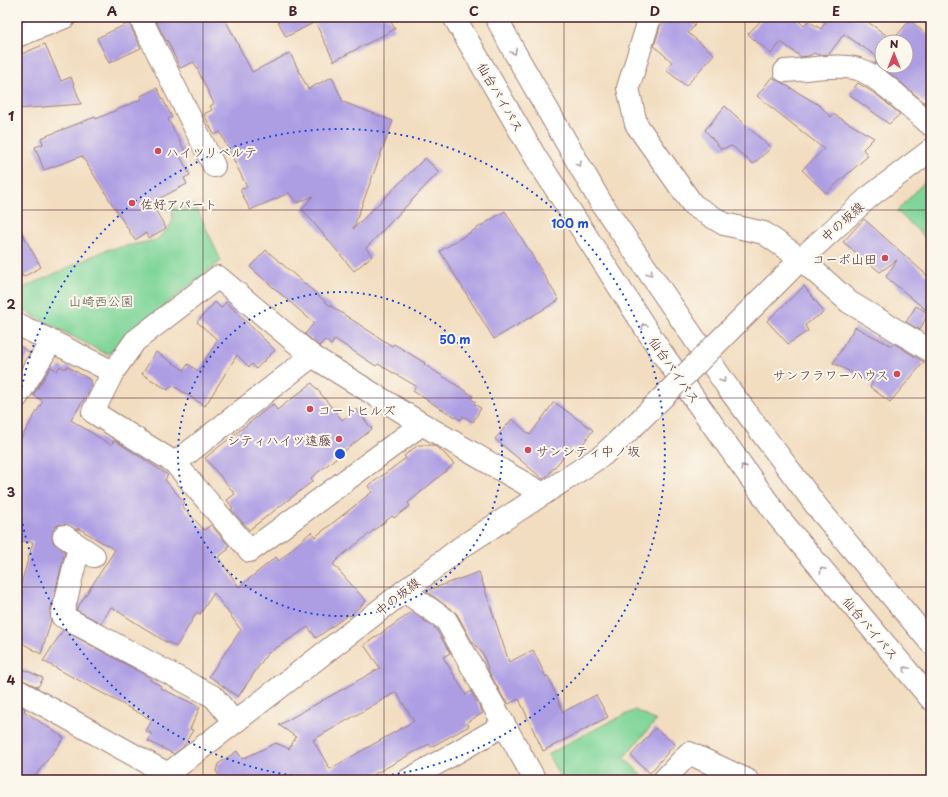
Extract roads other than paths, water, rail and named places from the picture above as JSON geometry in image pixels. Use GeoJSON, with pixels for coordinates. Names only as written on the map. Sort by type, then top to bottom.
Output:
{"type":"FeatureCollection","features":[{"type":"Feature","properties":{"kind":"main road"},"geometry":{"type":"LineString","coordinates":[[17,36],[65,17]]}},
{"type":"Feature","properties":{"kind":"main road"},"geometry":{"type":"LineString","coordinates":[[140,17],[214,166]]}},
{"type":"Feature","properties":{"kind":"main road","name":"仙台バイパス"},"geometry":{"type":"LineString","coordinates":[[454,17],[536,158],[659,349],[779,518],[931,699]]}},
{"type":"Feature","properties":{"kind":"main road"},"geometry":{"type":"LineString","coordinates":[[496,17],[600,201],[731,392],[818,508],[931,643]]}},
{"type":"Feature","properties":{"kind":"main road"},"geometry":{"type":"LineString","coordinates":[[650,17],[628,88],[636,124],[693,205],[724,224],[764,233],[801,258],[849,302],[931,351]]}},
{"type":"Feature","properties":{"kind":"main road"},"geometry":{"type":"LineString","coordinates":[[785,71],[843,67],[858,68],[871,75],[931,125]]}},
{"type":"Feature","properties":{"kind":"main road","name":"中の坂線"},"geometry":{"type":"LineString","coordinates":[[164,777],[460,548],[603,455],[640,420],[801,258],[869,197],[931,150]]}},
{"type":"Feature","properties":{"kind":"main road"},"geometry":{"type":"LineString","coordinates":[[422,424],[250,551],[175,463],[93,412],[113,372],[135,341],[218,276],[312,356],[422,424],[543,494]]}},
{"type":"Feature","properties":{"kind":"main road"},"geometry":{"type":"LineString","coordinates":[[17,324],[113,372]]}},
{"type":"Feature","properties":{"kind":"main road"},"geometry":{"type":"LineString","coordinates":[[17,397],[51,342]]}},
{"type":"Feature","properties":{"kind":"main road"},"geometry":{"type":"LineString","coordinates":[[175,463],[312,356]]}},
{"type":"Feature","properties":{"kind":"main road"},"geometry":{"type":"LineString","coordinates":[[79,546],[62,616],[214,696],[234,722]]}},
{"type":"Feature","properties":{"kind":"main road"},"geometry":{"type":"LineString","coordinates":[[404,590],[446,620],[535,780]]}},
{"type":"Feature","properties":{"kind":"main road"},"geometry":{"type":"LineString","coordinates":[[17,690],[164,777]]}},
{"type":"Feature","properties":{"kind":"main road"},"geometry":{"type":"LineString","coordinates":[[408,780],[504,725]]}},
{"type":"Feature","properties":{"kind":"main road"},"geometry":{"type":"LineString","coordinates":[[664,780],[690,754],[747,780]]}},
{"type":"Feature","properties":{"kind":"place","name":"ハイツリベルテ"},"geometry":{"type":"Point","coordinates":[158,151]}},
{"type":"Feature","properties":{"kind":"place","name":"佐好アパート"},"geometry":{"type":"Point","coordinates":[132,203]}},
{"type":"Feature","properties":{"kind":"place","name":"コーポ山田"},"geometry":{"type":"Point","coordinates":[885,258]}},
{"type":"Feature","properties":{"kind":"place","name":"サンフラワーハウス"},"geometry":{"type":"Point","coordinates":[897,374]}},
{"type":"Feature","properties":{"kind":"place","name":"コートヒルズ"},"geometry":{"type":"Point","coordinates":[310,409]}},
{"type":"Feature","properties":{"kind":"place","name":"シティハイツ遠藤"},"geometry":{"type":"Point","coordinates":[339,439]}},
{"type":"Feature","properties":{"kind":"place","name":"サンシティ中ノ坂"},"geometry":{"type":"Point","coordinates":[528,450]}},
{"type":"Feature","properties":{"kind":"park label","name":"山崎西公園"},"geometry":{"type":"Point","coordinates":[101,300]}}]}
